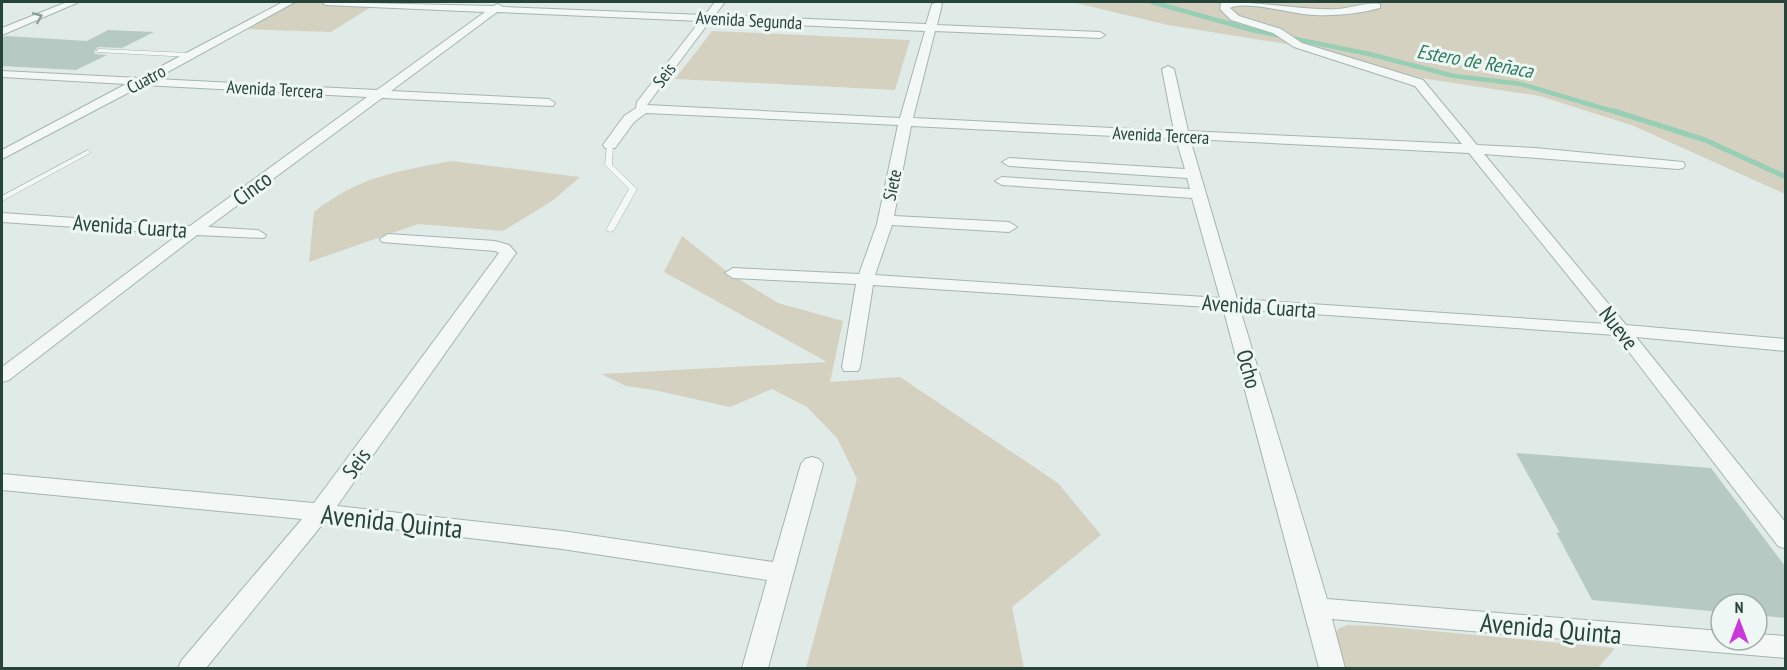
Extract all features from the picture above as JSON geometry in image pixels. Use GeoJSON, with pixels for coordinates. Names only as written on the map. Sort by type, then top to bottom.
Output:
{"type":"FeatureCollection","features":[{"type":"Feature","properties":{"kind":"street"},"geometry":{"type":"LineString","coordinates":[[2,32],[74,2]]}},
{"type":"Feature","properties":{"kind":"street","name":"Cuatro"},"geometry":{"type":"LineString","coordinates":[[2,156],[290,2]]}},
{"type":"Feature","properties":{"kind":"street","name":"Avenida Segunda"},"geometry":{"type":"LineString","coordinates":[[326,2],[500,5],[707,18],[1100,35]]}},
{"type":"Feature","properties":{"kind":"street","name":"Seis"},"geometry":{"type":"LineString","coordinates":[[610,145],[629,119],[643,109],[641,105],[720,2]]}},
{"type":"Feature","properties":{"kind":"street","name":"Nueve"},"geometry":{"type":"LineString","coordinates":[[1376,6],[1358,12],[1326,12],[1243,2],[1226,5],[1225,9],[1235,18],[1277,31],[1298,45],[1419,83],[1450,118],[1621,330],[1785,540]]}},
{"type":"Feature","properties":{"kind":"street","name":"Siete"},"geometry":{"type":"LineString","coordinates":[[851,366],[865,279],[884,220],[905,123],[937,4]]}},
{"type":"Feature","properties":{"kind":"street","name":"Cinco"},"geometry":{"type":"LineString","coordinates":[[2,376],[194,230],[500,5]]}},
{"type":"Feature","properties":{"kind":"street","name":"Ocho"},"geometry":{"type":"LineString","coordinates":[[1168,69],[1182,136],[1317,608],[1332,669]]}},
{"type":"Feature","properties":{"kind":"street","name":"Avenida Tercera"},"geometry":{"type":"LineString","coordinates":[[2,74],[549,103]]}},
{"type":"Feature","properties":{"kind":"street","name":"Avenida Tercera"},"geometry":{"type":"LineString","coordinates":[[643,109],[1574,154],[1678,165]]}},
{"type":"Feature","properties":{"kind":"street"},"geometry":{"type":"LineString","coordinates":[[1009,162],[1194,174]]}},
{"type":"Feature","properties":{"kind":"street"},"geometry":{"type":"LineString","coordinates":[[1002,182],[1134,188],[1200,194]]}},
{"type":"Feature","properties":{"kind":"street","name":"Avenida Cuarta"},"geometry":{"type":"LineString","coordinates":[[2,217],[258,235]]}},
{"type":"Feature","properties":{"kind":"street"},"geometry":{"type":"LineString","coordinates":[[884,220],[1009,227]]}},
{"type":"Feature","properties":{"kind":"street","name":"Seis"},"geometry":{"type":"LineString","coordinates":[[191,669],[320,512],[508,256],[507,250],[495,246],[388,239]]}},
{"type":"Feature","properties":{"kind":"street","name":"Avenida Cuarta"},"geometry":{"type":"LineString","coordinates":[[732,273],[865,279],[1621,330],[1785,345]]}},
{"type":"Feature","properties":{"kind":"street"},"geometry":{"type":"LineString","coordinates":[[755,669],[812,465]]}},
{"type":"Feature","properties":{"kind":"street","name":"Avenida Quinta"},"geometry":{"type":"LineString","coordinates":[[2,482],[320,512],[562,540],[781,573]]}},
{"type":"Feature","properties":{"kind":"street","name":"Avenida Quinta"},"geometry":{"type":"LineString","coordinates":[[1317,608],[1785,647]]}},
{"type":"Feature","properties":{"kind":"lane"},"geometry":{"type":"LineString","coordinates":[[99,51],[190,55]]}},
{"type":"Feature","properties":{"kind":"lane"},"geometry":{"type":"LineString","coordinates":[[610,145],[608,165],[633,189],[610,230]]}},
{"type":"Feature","properties":{"kind":"lane"},"geometry":{"type":"LineString","coordinates":[[2,200],[88,152]]}},
{"type":"Feature","properties":{"kind":"shaded area"},"geometry":{"type":"Polygon","coordinates":[[[292,2],[374,5],[331,32],[242,29],[292,2]]]}},
{"type":"Feature","properties":{"kind":"shaded area"},"geometry":{"type":"Polygon","coordinates":[[[1072,2],[1785,2],[1785,194],[1634,126],[1540,96],[1421,78],[1299,46],[1168,25],[1072,2]]]}},
{"type":"Feature","properties":{"kind":"shaded area"},"geometry":{"type":"Polygon","coordinates":[[[712,31],[910,40],[895,90],[675,79],[712,31]]]}},
{"type":"Feature","properties":{"kind":"shaded area"},"geometry":{"type":"Polygon","coordinates":[[[451,161],[580,177],[552,201],[503,231],[418,224],[309,262],[314,212],[347,190],[379,177],[451,161]]]}},
{"type":"Feature","properties":{"kind":"shaded area"},"geometry":{"type":"Polygon","coordinates":[[[682,236],[729,273],[778,303],[843,321],[830,382],[900,377],[1058,483],[1101,535],[1012,607],[1024,668],[806,668],[857,479],[837,438],[807,407],[772,389],[730,407],[626,386],[601,374],[827,362],[664,272],[682,236]]]}},
{"type":"Feature","properties":{"kind":"shaded area"},"geometry":{"type":"Polygon","coordinates":[[[1347,625],[1615,648],[1598,668],[1341,668],[1333,639],[1338,629],[1347,625]]]}},
{"type":"Feature","properties":{"kind":"building"},"geometry":{"type":"Polygon","coordinates":[[[108,30],[154,32],[122,48],[98,47],[94,51],[95,54],[107,55],[76,70],[2,66],[2,37],[87,41],[108,30]]]}},
{"type":"Feature","properties":{"kind":"building"},"geometry":{"type":"Polygon","coordinates":[[[1516,453],[1711,468],[1785,566],[1785,618],[1769,616],[1769,592],[1709,592],[1709,611],[1592,600],[1556,532],[1560,533],[1516,453]]]}},
{"type":"Feature","properties":{"kind":"waterway","name":"Estero de Reñaca"},"geometry":{"type":"LineString","coordinates":[[1152,2],[1252,30],[1369,54],[1454,76],[1521,84],[1619,113]]}},
{"type":"Feature","properties":{"kind":"waterway","name":"Estero de Reñaca"},"geometry":{"type":"LineString","coordinates":[[1614,111],[1705,140],[1786,177]]}}]}
